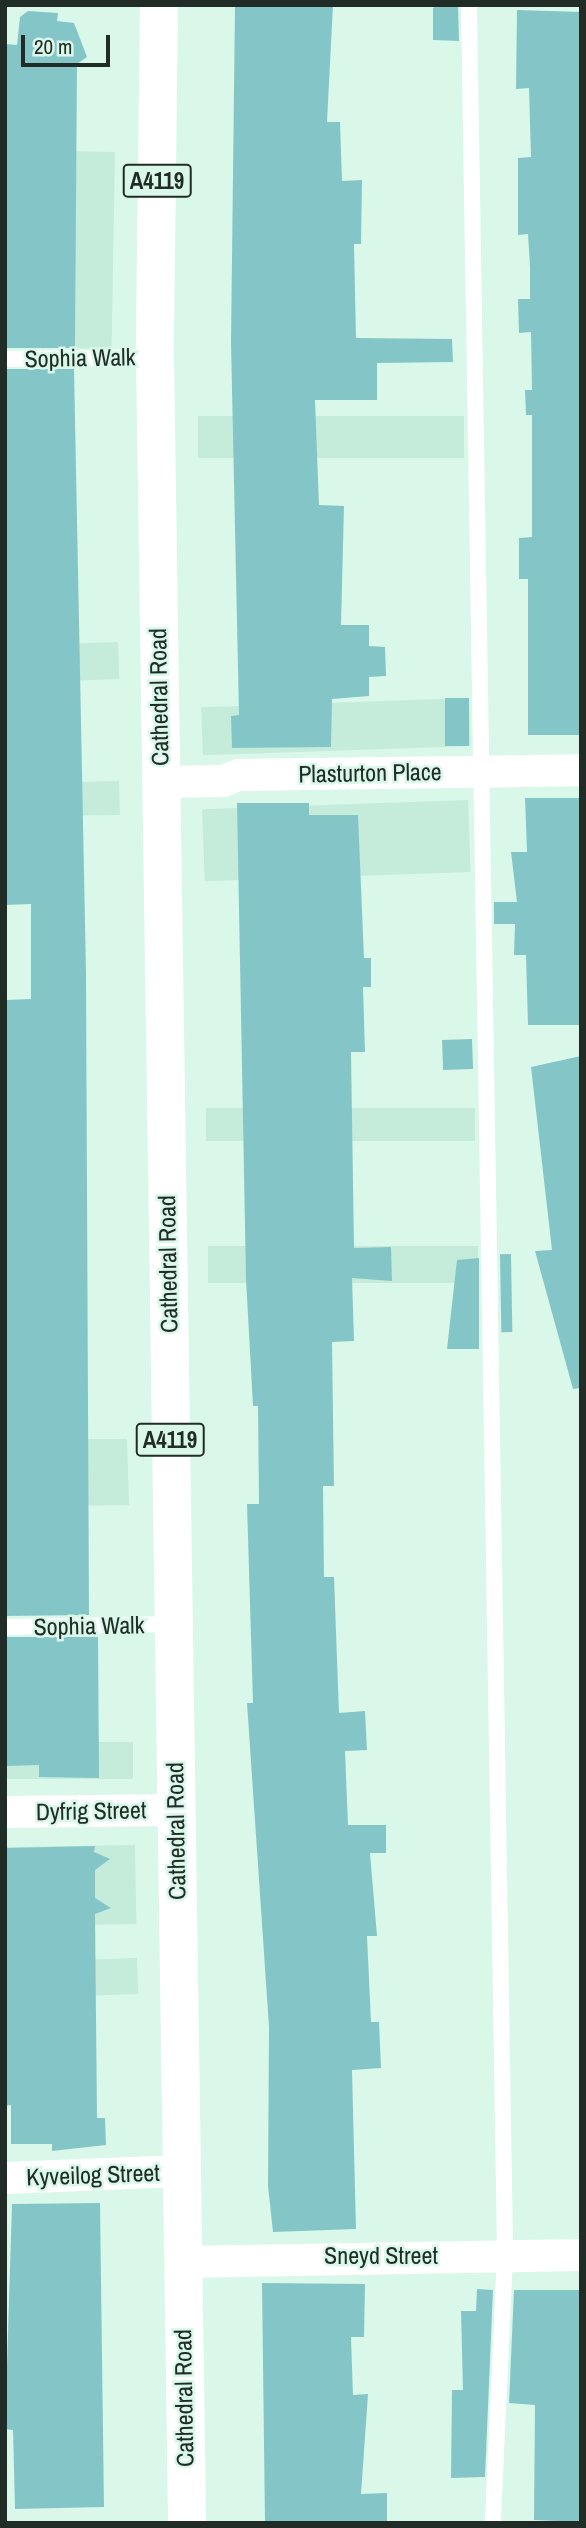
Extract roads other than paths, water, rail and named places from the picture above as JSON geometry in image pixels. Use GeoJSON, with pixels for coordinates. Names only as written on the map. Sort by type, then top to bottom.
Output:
{"type":"FeatureCollection","features":[{"type":"Feature","properties":{"kind":"main road","name":"Cathedral Road"},"geometry":{"type":"LineString","coordinates":[[159,5],[155,357],[187,2523]]}},
{"type":"Feature","properties":{"kind":"street","name":"Plasturton Place"},"geometry":{"type":"LineString","coordinates":[[160,782],[581,770]]}},
{"type":"Feature","properties":{"kind":"street","name":"Dyfrig Street"},"geometry":{"type":"LineString","coordinates":[[5,1812],[176,1810]]}},
{"type":"Feature","properties":{"kind":"street","name":"Kyveilog Street"},"geometry":{"type":"LineString","coordinates":[[5,2178],[181,2171]]}},
{"type":"Feature","properties":{"kind":"street","name":"Sneyd Street"},"geometry":{"type":"LineString","coordinates":[[182,2262],[581,2255]]}},
{"type":"Feature","properties":{"kind":"lane"},"geometry":{"type":"LineString","coordinates":[[469,5],[477,771],[505,2255],[493,2523]]}},
{"type":"Feature","properties":{"kind":"lane","name":"Sophia Walk"},"geometry":{"type":"LineString","coordinates":[[5,359],[155,357]]}},
{"type":"Feature","properties":{"kind":"lane","name":"Sophia Walk"},"geometry":{"type":"LineString","coordinates":[[5,1628],[173,1624]]}}]}
